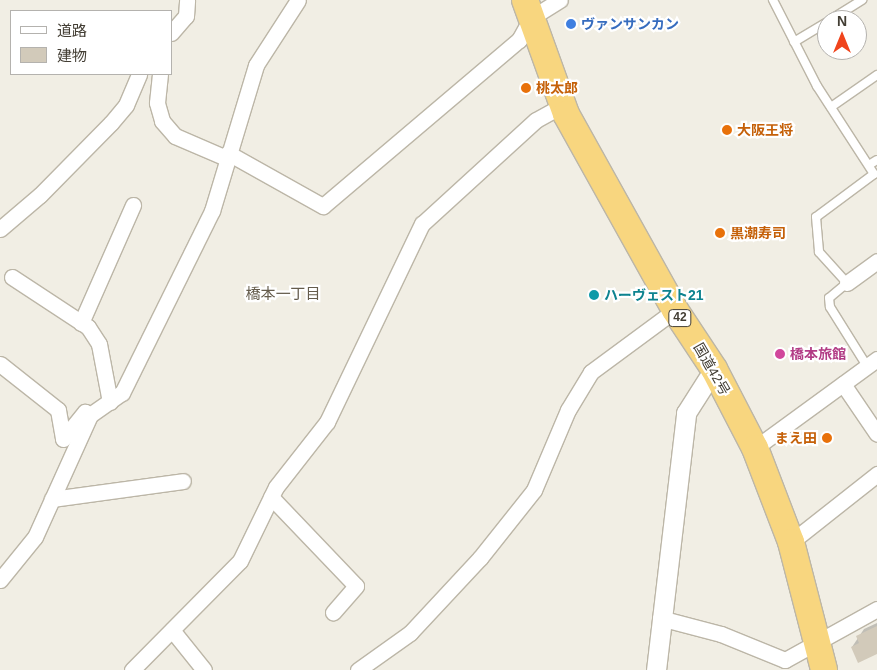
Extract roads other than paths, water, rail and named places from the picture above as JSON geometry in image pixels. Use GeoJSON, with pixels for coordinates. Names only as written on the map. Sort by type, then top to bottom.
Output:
{"type":"FeatureCollection","features":[{"type":"Feature","properties":{"kind":"highway","name":"国道42号"},"geometry":{"type":"LineString","coordinates":[[528,9],[563,105],[675,310],[714,369],[754,448],[791,542],[824,670]]}},
{"type":"Feature","properties":{"kind":"highway","name":"国道42号"},"geometry":{"type":"LineString","coordinates":[[816,644],[818,670]]}},
{"type":"Feature","properties":{"kind":"street"},"geometry":{"type":"LineString","coordinates":[[172,34],[186,16],[187,0]]}},
{"type":"Feature","properties":{"kind":"street"},"geometry":{"type":"LineString","coordinates":[[0,580],[35,537],[90,415],[122,393],[195,251],[212,211],[227,155],[256,65],[298,0]]}},
{"type":"Feature","properties":{"kind":"street"},"geometry":{"type":"LineString","coordinates":[[160,75],[157,103],[162,121],[175,136],[227,155],[323,206],[519,40],[528,9],[560,0]]}},
{"type":"Feature","properties":{"kind":"street"},"geometry":{"type":"LineString","coordinates":[[0,229],[40,195],[110,123],[126,105],[139,75]]}},
{"type":"Feature","properties":{"kind":"street"},"geometry":{"type":"LineString","coordinates":[[132,670],[240,561],[271,497],[327,422],[422,224],[536,120],[563,105]]}},
{"type":"Feature","properties":{"kind":"street"},"geometry":{"type":"LineString","coordinates":[[81,322],[133,205]]}},
{"type":"Feature","properties":{"kind":"street"},"geometry":{"type":"LineString","coordinates":[[847,283],[877,261]]}},
{"type":"Feature","properties":{"kind":"street"},"geometry":{"type":"LineString","coordinates":[[12,277],[81,322],[99,344],[110,402]]}},
{"type":"Feature","properties":{"kind":"street"},"geometry":{"type":"LineString","coordinates":[[358,670],[410,634],[480,558],[534,490],[568,410],[591,372],[675,310]]}},
{"type":"Feature","properties":{"kind":"street"},"geometry":{"type":"LineString","coordinates":[[754,448],[872,362]]}},
{"type":"Feature","properties":{"kind":"street"},"geometry":{"type":"LineString","coordinates":[[0,364],[58,410],[63,439],[85,412],[90,415]]}},
{"type":"Feature","properties":{"kind":"street"},"geometry":{"type":"LineString","coordinates":[[656,670],[660,618],[686,413],[714,369]]}},
{"type":"Feature","properties":{"kind":"street"},"geometry":{"type":"LineString","coordinates":[[843,384],[877,434]]}},
{"type":"Feature","properties":{"kind":"street"},"geometry":{"type":"LineString","coordinates":[[791,542],[877,474]]}},
{"type":"Feature","properties":{"kind":"street"},"geometry":{"type":"LineString","coordinates":[[52,499],[183,481]]}},
{"type":"Feature","properties":{"kind":"street"},"geometry":{"type":"LineString","coordinates":[[271,497],[356,586],[333,612]]}},
{"type":"Feature","properties":{"kind":"street"},"geometry":{"type":"LineString","coordinates":[[660,618],[722,634],[785,660],[877,609]]}},
{"type":"Feature","properties":{"kind":"street"},"geometry":{"type":"LineString","coordinates":[[172,630],[204,670]]}},
{"type":"Feature","properties":{"kind":"lane"},"geometry":{"type":"LineString","coordinates":[[773,0],[830,107],[874,174],[816,216],[819,252],[847,283],[829,298],[830,307],[872,362]]}},
{"type":"Feature","properties":{"kind":"lane"},"geometry":{"type":"LineString","coordinates":[[846,10],[862,0]]}},
{"type":"Feature","properties":{"kind":"lane"},"geometry":{"type":"LineString","coordinates":[[794,42],[817,28]]}},
{"type":"Feature","properties":{"kind":"lane"},"geometry":{"type":"LineString","coordinates":[[830,107],[877,75]]}},
{"type":"Feature","properties":{"kind":"lane"},"geometry":{"type":"LineString","coordinates":[[869,166],[877,160]]}},
{"type":"Feature","properties":{"kind":"place","name":"ヴァンサンカン"},"geometry":{"type":"Point","coordinates":[571,24]}},
{"type":"Feature","properties":{"kind":"place","name":"桃太郎"},"geometry":{"type":"Point","coordinates":[526,88]}},
{"type":"Feature","properties":{"kind":"place","name":"大阪王将"},"geometry":{"type":"Point","coordinates":[727,130]}},
{"type":"Feature","properties":{"kind":"place","name":"黒潮寿司"},"geometry":{"type":"Point","coordinates":[720,233]}},
{"type":"Feature","properties":{"kind":"place","name":"ハーヴェスト21"},"geometry":{"type":"Point","coordinates":[594,295]}},
{"type":"Feature","properties":{"kind":"place","name":"橋本旅館"},"geometry":{"type":"Point","coordinates":[780,354]}},
{"type":"Feature","properties":{"kind":"place","name":"まえ田"},"geometry":{"type":"Point","coordinates":[827,438]}},
{"type":"Feature","properties":{"kind":"district","name":"橋本一丁目"},"geometry":{"type":"Point","coordinates":[283,294]}}]}
